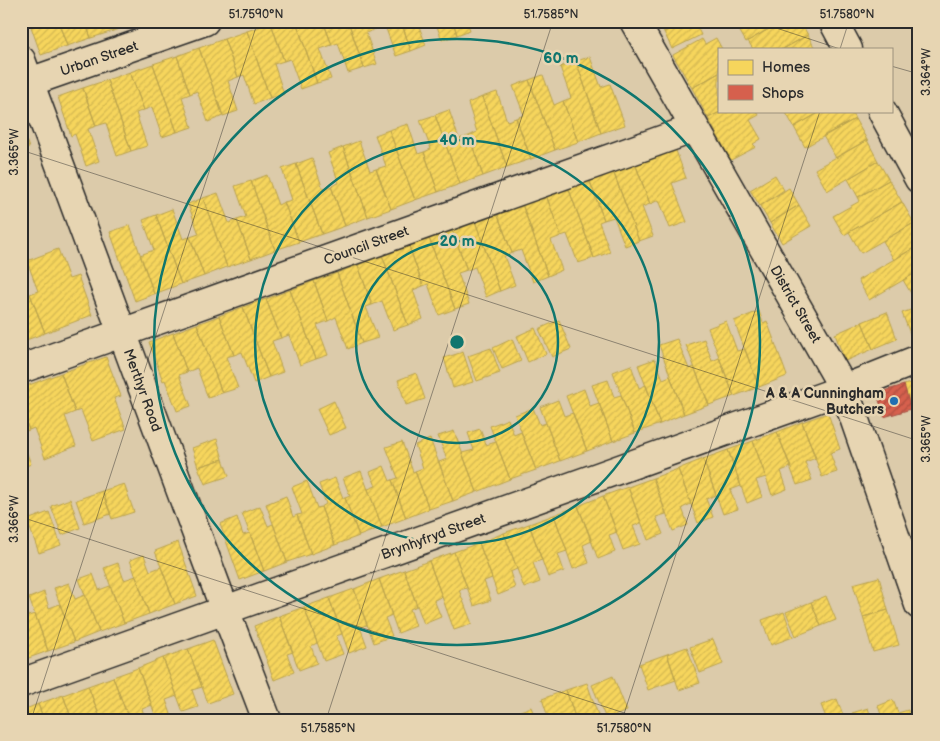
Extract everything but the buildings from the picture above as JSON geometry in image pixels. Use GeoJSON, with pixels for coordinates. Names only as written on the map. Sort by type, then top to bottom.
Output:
{"type":"FeatureCollection","features":[{"type":"Feature","properties":{"kind":"street","name":"Urban Street"},"geometry":{"type":"LineString","coordinates":[[24,75],[205,21]]}},
{"type":"Feature","properties":{"kind":"street","name":"District Street"},"geometry":{"type":"LineString","coordinates":[[634,21],[844,389],[919,605]]}},
{"type":"Feature","properties":{"kind":"street"},"geometry":{"type":"LineString","coordinates":[[833,21],[847,48]]}},
{"type":"Feature","properties":{"kind":"street","name":"Merthyr Road"},"geometry":{"type":"LineString","coordinates":[[24,75],[267,720]]}},
{"type":"Feature","properties":{"kind":"street"},"geometry":{"type":"LineString","coordinates":[[883,112],[919,179]]}},
{"type":"Feature","properties":{"kind":"street","name":"Council Street"},"geometry":{"type":"LineString","coordinates":[[21,368],[695,128]]}},
{"type":"Feature","properties":{"kind":"street","name":"Brynhyfryd Street"},"geometry":{"type":"LineString","coordinates":[[21,683],[844,389],[919,359]]}},
{"type":"Feature","properties":{"kind":"place","name":"A & A Cunningham Butchers"},"geometry":{"type":"Point","coordinates":[894,401]}}]}
